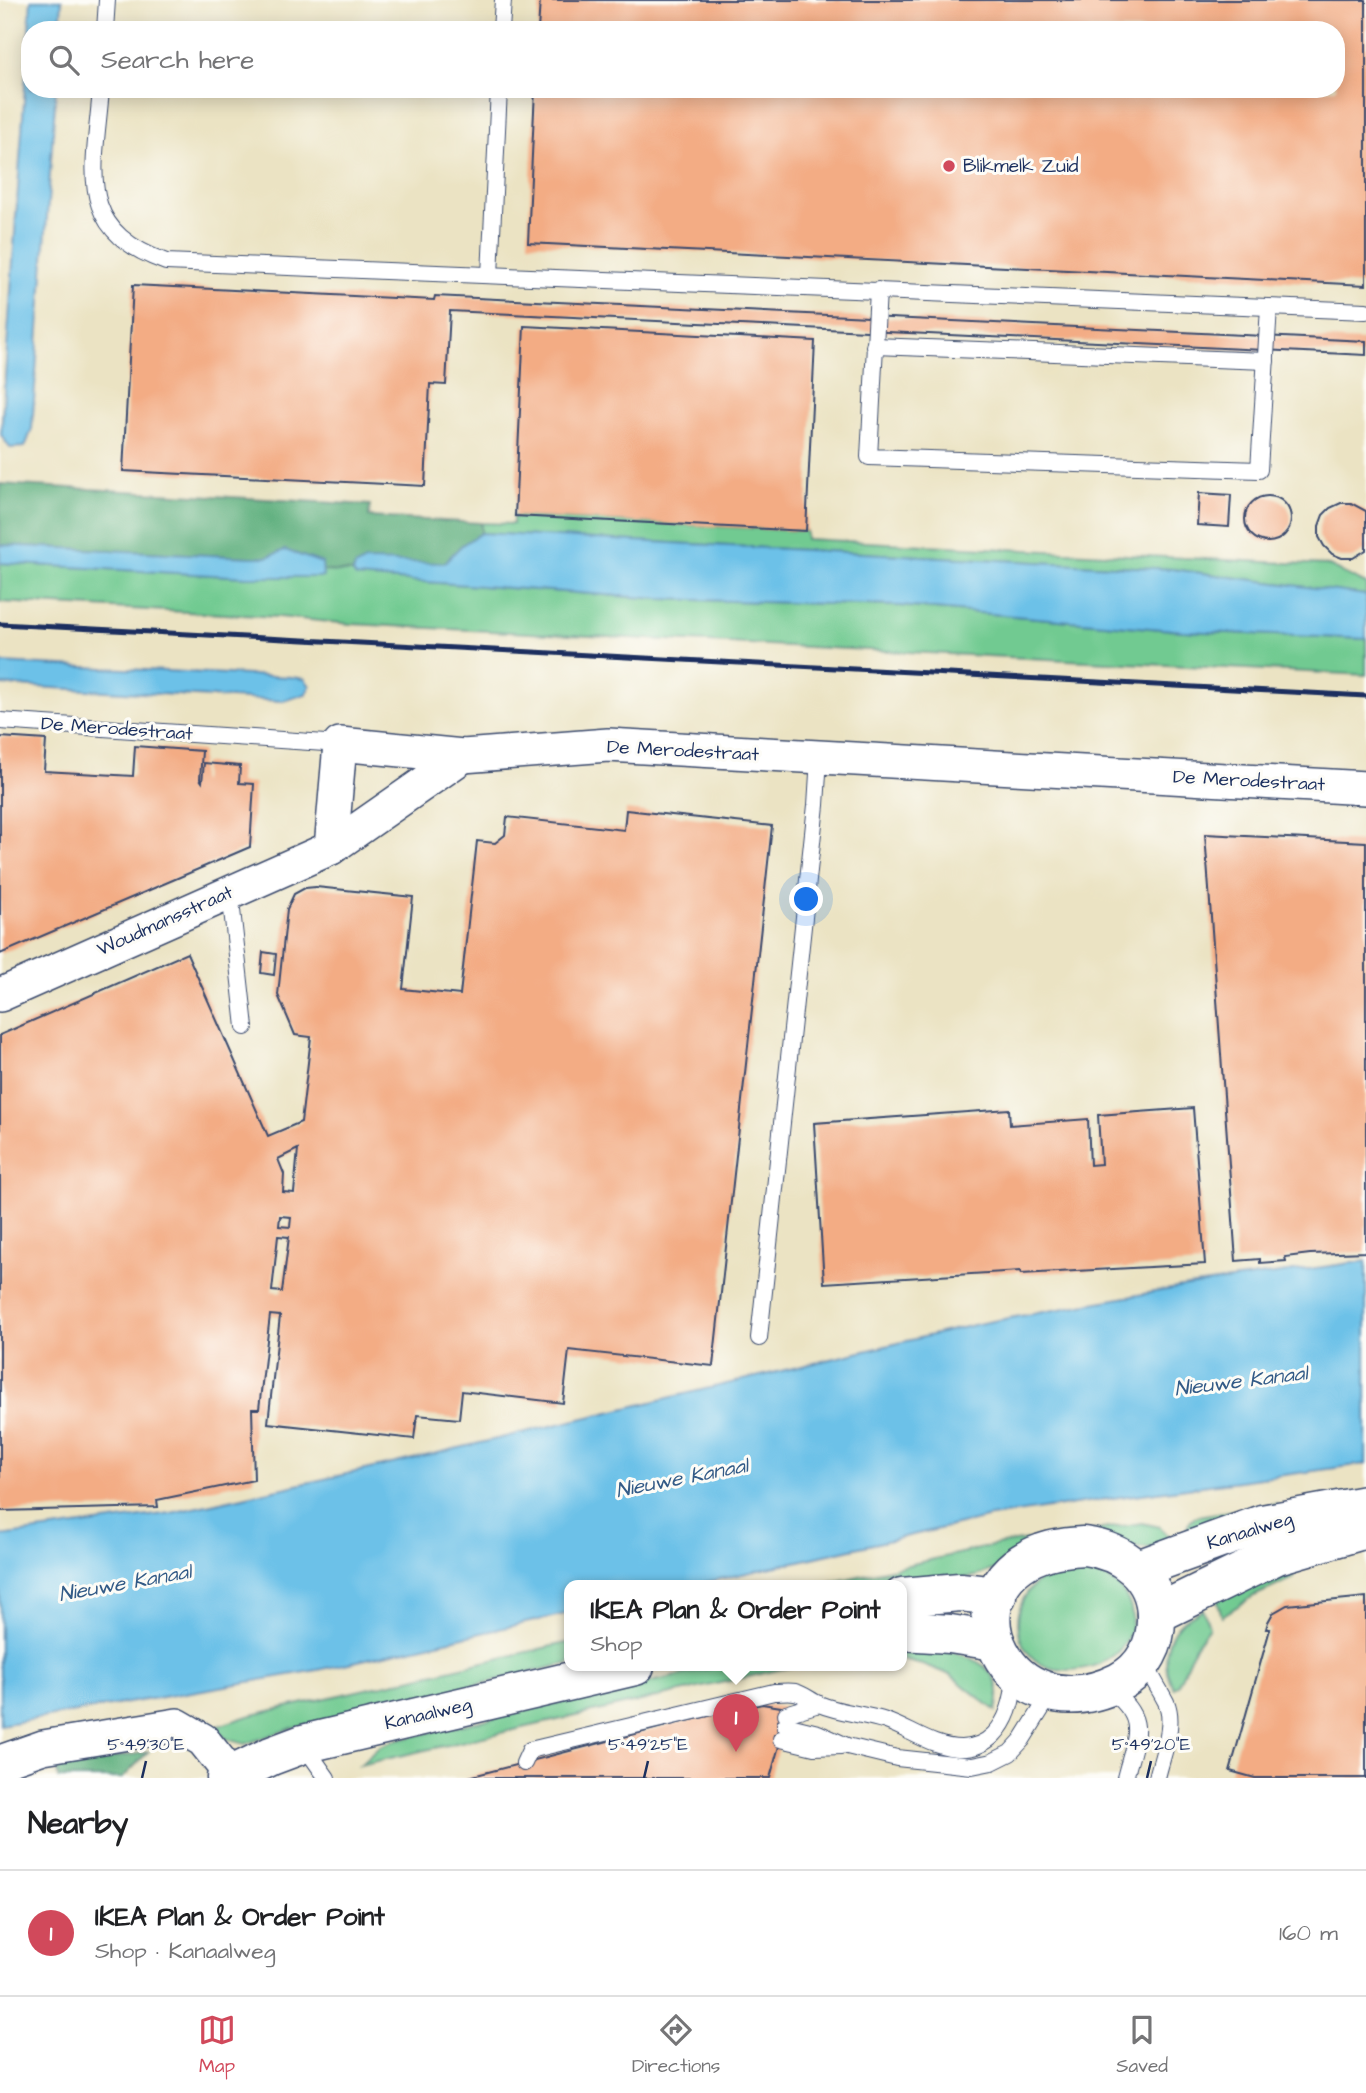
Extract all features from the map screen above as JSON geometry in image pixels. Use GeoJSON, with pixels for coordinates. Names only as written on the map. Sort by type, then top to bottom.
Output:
{"type":"FeatureCollection","features":[{"type":"Feature","properties":{"kind":"main road","name":"Kanaalweg"},"geometry":{"type":"LineString","coordinates":[[1138,1569],[1262,1524],[1366,1505]]}},
{"type":"Feature","properties":{"kind":"main road","name":"Kanaalweg"},"geometry":{"type":"LineString","coordinates":[[1156,1614],[1277,1555],[1366,1529]]}},
{"type":"Feature","properties":{"kind":"main road"},"geometry":{"type":"LineString","coordinates":[[1064,1548],[1098,1548],[1122,1557],[1138,1569],[1153,1593],[1155,1638],[1137,1669],[1123,1679],[1107,1687],[1078,1694],[1042,1691],[1015,1673],[1002,1657],[995,1641],[992,1618],[1001,1585],[1015,1568],[1044,1552],[1064,1548]]}},
{"type":"Feature","properties":{"kind":"main road"},"geometry":{"type":"LineString","coordinates":[[907,1597],[960,1592],[997,1596]]}},
{"type":"Feature","properties":{"kind":"main road"},"geometry":{"type":"LineString","coordinates":[[907,1631],[995,1641]]}},
{"type":"Feature","properties":{"kind":"main road","name":"Kanaalweg"},"geometry":{"type":"LineString","coordinates":[[229,1776],[303,1744],[614,1671]]}},
{"type":"Feature","properties":{"kind":"street","name":"De Merodestraat"},"geometry":{"type":"LineString","coordinates":[[340,744],[463,756],[608,746],[1366,788]]}},
{"type":"Feature","properties":{"kind":"street"},"geometry":{"type":"LineString","coordinates":[[331,848],[340,744]]}},
{"type":"Feature","properties":{"kind":"street","name":"Woudmansstraat"},"geometry":{"type":"LineString","coordinates":[[0,995],[331,848],[463,756]]}},
{"type":"Feature","properties":{"kind":"street"},"geometry":{"type":"LineString","coordinates":[[0,1762],[43,1747],[177,1725],[204,1740],[229,1776]]}},
{"type":"Feature","properties":{"kind":"lane"},"geometry":{"type":"LineString","coordinates":[[106,21],[107,0]]}},
{"type":"Feature","properties":{"kind":"lane"},"geometry":{"type":"LineString","coordinates":[[502,21],[503,0]]}},
{"type":"Feature","properties":{"kind":"lane"},"geometry":{"type":"LineString","coordinates":[[99,98],[94,182],[97,204],[123,241],[143,254],[166,262],[1366,311]]}},
{"type":"Feature","properties":{"kind":"lane"},"geometry":{"type":"LineString","coordinates":[[490,275],[499,98]]}},
{"type":"Feature","properties":{"kind":"lane"},"geometry":{"type":"LineString","coordinates":[[878,290],[869,457],[1259,470],[1269,307]]}},
{"type":"Feature","properties":{"kind":"lane"},"geometry":{"type":"LineString","coordinates":[[874,346],[1266,361]]}},
{"type":"Feature","properties":{"kind":"lane","name":"De Merodestraat"},"geometry":{"type":"LineString","coordinates":[[0,721],[340,744]]}},
{"type":"Feature","properties":{"kind":"lane"},"geometry":{"type":"LineString","coordinates":[[759,1338],[815,818],[819,758]]}},
{"type":"Feature","properties":{"kind":"lane"},"geometry":{"type":"LineString","coordinates":[[230,892],[245,1027]]}},
{"type":"Feature","properties":{"kind":"lane"},"geometry":{"type":"LineString","coordinates":[[1144,1660],[1169,1713],[1168,1734],[1157,1778]]}},
{"type":"Feature","properties":{"kind":"lane"},"geometry":{"type":"LineString","coordinates":[[524,1763],[530,1750],[774,1692],[797,1692],[819,1704],[886,1721],[935,1743],[954,1748],[975,1748],[991,1740],[999,1729],[1009,1708],[1015,1673]]}},
{"type":"Feature","properties":{"kind":"lane"},"geometry":{"type":"LineString","coordinates":[[1107,1687],[1126,1702],[1135,1717],[1137,1737],[1125,1778]]}},
{"type":"Feature","properties":{"kind":"lane"},"geometry":{"type":"LineString","coordinates":[[819,1704],[784,1726],[818,1733],[847,1746],[897,1758],[972,1766],[992,1762],[1010,1753],[1023,1740],[1047,1700],[1059,1694]]}},
{"type":"Feature","properties":{"kind":"lane"},"geometry":{"type":"LineString","coordinates":[[303,1744],[327,1778]]}},
{"type":"Feature","properties":{"kind":"green space"},"geometry":{"type":"Polygon","coordinates":[[[0,484],[370,505],[369,517],[481,523],[481,533],[462,545],[444,563],[355,567],[353,572],[322,571],[322,563],[285,550],[267,557],[250,557],[0,545],[0,484]]]}},
{"type":"Feature","properties":{"kind":"green space"},"geometry":{"type":"Polygon","coordinates":[[[513,516],[806,531],[806,539],[1327,565],[1366,584],[1366,595],[1172,569],[481,533],[481,523],[513,524],[513,516]]]}},
{"type":"Feature","properties":{"kind":"green space"},"geometry":{"type":"Polygon","coordinates":[[[0,563],[247,577],[322,577],[322,571],[353,572],[357,577],[660,599],[900,606],[1184,631],[1366,639],[1366,675],[351,624],[279,617],[0,602],[0,563]]]}},
{"type":"Feature","properties":{"kind":"green space"},"geometry":{"type":"Polygon","coordinates":[[[1278,1504],[1189,1537],[1188,1525],[1197,1516],[1278,1504]]]}},
{"type":"Feature","properties":{"kind":"green space"},"geometry":{"type":"Polygon","coordinates":[[[1142,1523],[1160,1527],[1171,1538],[1150,1548],[1134,1547],[989,1571],[977,1576],[907,1585],[907,1580],[842,1580],[996,1545],[1142,1523]]]}},
{"type":"Feature","properties":{"kind":"green space"},"geometry":{"type":"Polygon","coordinates":[[[1074,1570],[1100,1575],[1118,1586],[1129,1602],[1132,1620],[1127,1638],[1115,1654],[1095,1665],[1066,1670],[1048,1667],[1033,1658],[1024,1646],[1019,1631],[1023,1600],[1033,1586],[1048,1575],[1074,1570]]]}},
{"type":"Feature","properties":{"kind":"green space"},"geometry":{"type":"Polygon","coordinates":[[[1293,1574],[1294,1578],[1254,1596],[1222,1616],[1216,1597],[1275,1576],[1293,1574]]]}},
{"type":"Feature","properties":{"kind":"green space"},"geometry":{"type":"Polygon","coordinates":[[[1203,1609],[1209,1627],[1195,1646],[1178,1685],[1174,1688],[1167,1671],[1168,1644],[1183,1621],[1203,1609]]]}},
{"type":"Feature","properties":{"kind":"green space"},"geometry":{"type":"Polygon","coordinates":[[[564,1643],[564,1664],[295,1727],[245,1744],[227,1739],[217,1731],[218,1726],[248,1716],[564,1643]]]}},
{"type":"Feature","properties":{"kind":"green space"},"geometry":{"type":"Polygon","coordinates":[[[907,1643],[953,1652],[983,1666],[993,1677],[998,1692],[996,1711],[950,1675],[907,1660],[907,1643]]]}},
{"type":"Feature","properties":{"kind":"green space"},"geometry":{"type":"Polygon","coordinates":[[[698,1671],[773,1671],[360,1765],[380,1746],[698,1671]]]}},
{"type":"Feature","properties":{"kind":"green space"},"geometry":{"type":"Polygon","coordinates":[[[148,1752],[123,1778],[58,1778],[56,1767],[148,1752]]]}},
{"type":"Feature","properties":{"kind":"water"},"geometry":{"type":"Polygon","coordinates":[[[31,0],[62,0],[61,21],[30,21],[31,0]]]}},
{"type":"Feature","properties":{"kind":"water"},"geometry":{"type":"Polygon","coordinates":[[[24,98],[55,98],[32,429],[25,447],[10,448],[1,435],[24,98]]]}},
{"type":"Feature","properties":{"kind":"water"},"geometry":{"type":"Polygon","coordinates":[[[481,533],[1172,569],[1366,595],[1366,639],[1184,631],[900,606],[660,599],[356,577],[353,573],[355,567],[365,561],[444,563],[462,545],[481,533]]]}},
{"type":"Feature","properties":{"kind":"water"},"geometry":{"type":"Polygon","coordinates":[[[0,545],[250,557],[267,557],[285,550],[322,563],[323,577],[247,577],[0,563],[0,545]]]}},
{"type":"Feature","properties":{"kind":"water"},"geometry":{"type":"Polygon","coordinates":[[[0,663],[291,677],[305,679],[310,686],[306,694],[283,701],[0,685],[0,663]]]}},
{"type":"Feature","properties":{"kind":"water","name":"Nieuwe Kanaal"},"geometry":{"type":"Polygon","coordinates":[[[1366,1261],[1366,1464],[991,1517],[716,1580],[564,1580],[564,1614],[318,1670],[0,1725],[0,1536],[171,1513],[396,1463],[982,1323],[1188,1286],[1366,1261]]]}},
{"type":"Feature","properties":{"kind":"building","name":"Blikmelk Zuid"},"geometry":{"type":"Polygon","coordinates":[[[540,0],[1366,0],[1366,285],[528,243],[535,98],[1345,98],[1345,21],[539,21],[540,0]]]}},
{"type":"Feature","properties":{"kind":"building"},"geometry":{"type":"Polygon","coordinates":[[[133,285],[434,300],[435,296],[1366,341],[1366,355],[450,311],[446,385],[430,384],[425,486],[123,471],[133,285]]]}},
{"type":"Feature","properties":{"kind":"building"},"geometry":{"type":"Polygon","coordinates":[[[524,326],[815,341],[806,531],[515,516],[524,326]]]}},
{"type":"Feature","properties":{"kind":"building"},"geometry":{"type":"Polygon","coordinates":[[[1199,493],[1231,495],[1229,527],[1197,525],[1199,493]]]}},
{"type":"Feature","properties":{"kind":"building"},"geometry":{"type":"Polygon","coordinates":[[[1268,496],[1284,503],[1291,519],[1284,535],[1268,542],[1252,535],[1245,519],[1252,503],[1268,496]]]}},
{"type":"Feature","properties":{"kind":"building"},"geometry":{"type":"Polygon","coordinates":[[[1341,503],[1351,503],[1366,511],[1366,550],[1353,558],[1332,554],[1319,537],[1323,515],[1341,503]]]}},
{"type":"Feature","properties":{"kind":"building"},"geometry":{"type":"Polygon","coordinates":[[[0,737],[46,740],[44,771],[133,776],[135,746],[202,751],[202,782],[204,763],[240,766],[239,783],[254,784],[250,847],[0,954],[0,737]]]}},
{"type":"Feature","properties":{"kind":"building"},"geometry":{"type":"Polygon","coordinates":[[[626,810],[772,826],[713,1366],[569,1350],[563,1403],[462,1391],[459,1419],[417,1415],[414,1439],[268,1423],[280,1316],[270,1315],[259,1409],[252,1409],[254,1480],[157,1500],[158,1507],[0,1511],[0,1035],[187,953],[268,1136],[301,1122],[311,1037],[295,1035],[278,995],[287,909],[294,894],[305,888],[316,887],[413,897],[403,989],[460,995],[477,841],[495,843],[505,835],[507,817],[624,830],[626,810]],[[298,1149],[278,1159],[284,1174],[283,1192],[294,1193],[298,1149]],[[280,1216],[279,1226],[290,1227],[291,1217],[280,1216]],[[278,1236],[272,1291],[282,1292],[289,1237],[278,1236]]]}},
{"type":"Feature","properties":{"kind":"building"},"geometry":{"type":"Polygon","coordinates":[[[1205,834],[1366,842],[1366,1252],[1310,1254],[1285,1257],[1286,1261],[1260,1263],[1260,1259],[1236,1261],[1205,834]]]}},
{"type":"Feature","properties":{"kind":"building"},"geometry":{"type":"Polygon","coordinates":[[[263,952],[276,954],[274,975],[261,973],[263,952]]]}},
{"type":"Feature","properties":{"kind":"building"},"geometry":{"type":"Polygon","coordinates":[[[1193,1108],[1205,1264],[1021,1274],[1020,1271],[824,1283],[814,1123],[1009,1109],[1010,1125],[1088,1119],[1090,1165],[1101,1164],[1098,1115],[1193,1108]]]}},
{"type":"Feature","properties":{"kind":"building"},"geometry":{"type":"Polygon","coordinates":[[[1366,1597],[1366,1778],[1255,1778],[1230,1771],[1270,1629],[1266,1629],[1273,1613],[1287,1605],[1366,1597]]]}},
{"type":"Feature","properties":{"kind":"building"},"geometry":{"type":"Polygon","coordinates":[[[762,1704],[781,1707],[786,1721],[770,1778],[465,1778],[678,1723],[762,1704]]]}},
{"type":"Feature","properties":{"kind":"railway"},"geometry":{"type":"LineString","coordinates":[[0,624],[1366,696]]}},
{"type":"Feature","properties":{"kind":"place","name":"Blikmelk Zuid"},"geometry":{"type":"Point","coordinates":[949,166]}},
{"type":"Feature","properties":{"kind":"place","name":"IKEA Plan & Order Point"},"geometry":{"type":"Point","coordinates":[736,1752]}}]}
